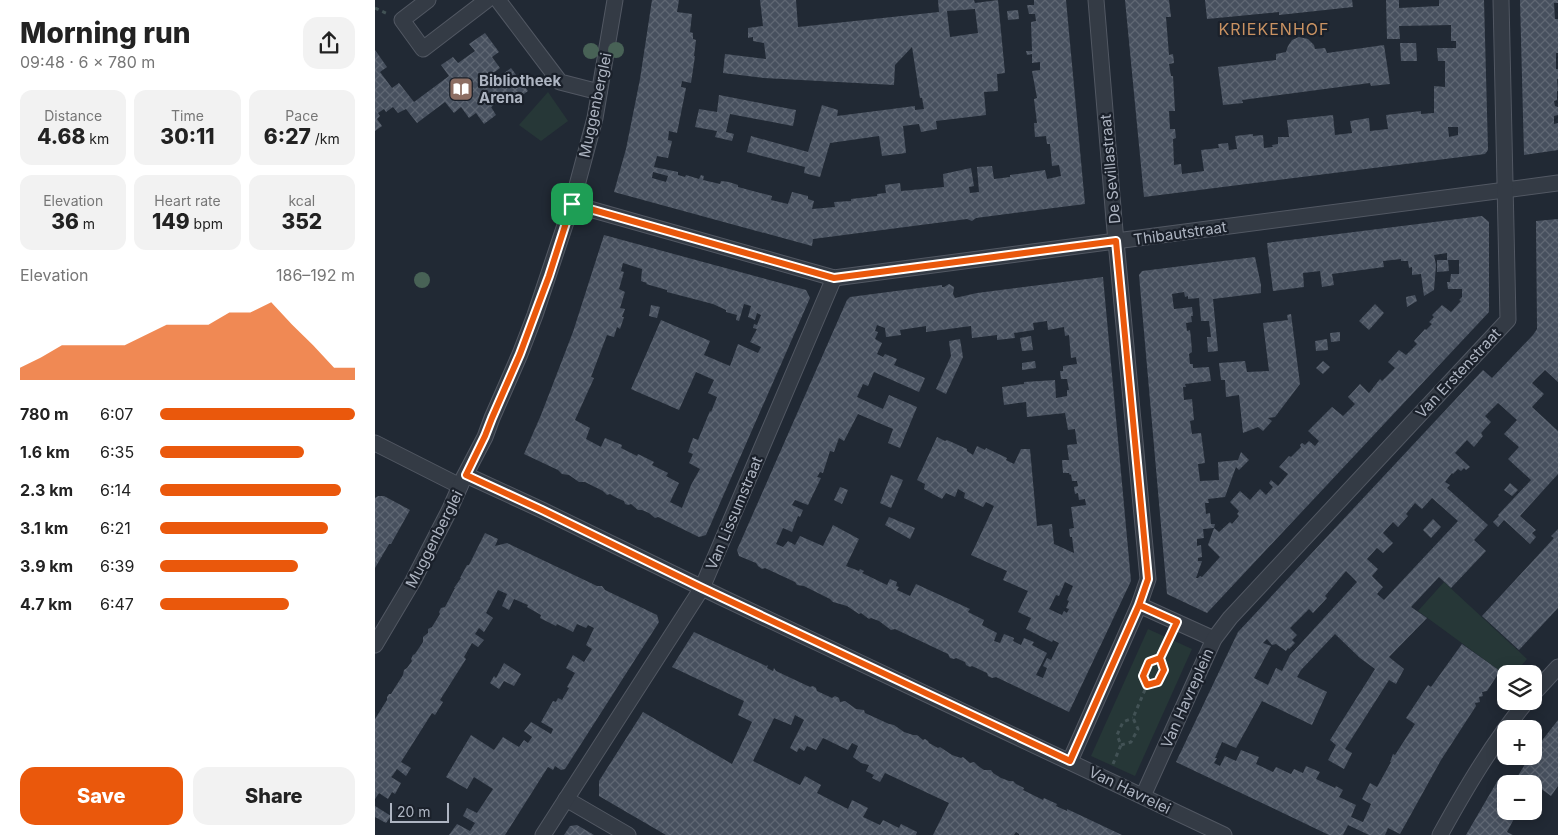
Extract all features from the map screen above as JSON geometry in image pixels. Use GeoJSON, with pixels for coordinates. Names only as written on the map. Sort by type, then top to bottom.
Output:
{"type":"FeatureCollection","features":[{"type":"Feature","properties":{"kind":"street"},"geometry":{"type":"LineString","coordinates":[[428,0],[402,20],[423,49],[487,0]]}},
{"type":"Feature","properties":{"kind":"street"},"geometry":{"type":"LineString","coordinates":[[498,0],[559,82],[599,92]]}},
{"type":"Feature","properties":{"kind":"street","name":"Muggenberglei"},"geometry":{"type":"LineString","coordinates":[[375,645],[413,581],[451,509],[485,436],[532,323],[572,204],[595,118],[615,0]]}},
{"type":"Feature","properties":{"kind":"street","name":"De Sevillastraat"},"geometry":{"type":"LineString","coordinates":[[1096,0],[1116,241],[1148,579],[1139,605]]}},
{"type":"Feature","properties":{"kind":"street","name":"Van Erstenstraat"},"geometry":{"type":"LineString","coordinates":[[1214,639],[1230,618],[1508,320],[1501,0]]}},
{"type":"Feature","properties":{"kind":"street","name":"Thibautstraat"},"geometry":{"type":"LineString","coordinates":[[572,204],[834,278],[1558,183]]}},
{"type":"Feature","properties":{"kind":"street","name":"Van Lissumstraat"},"geometry":{"type":"LineString","coordinates":[[543,835],[702,588],[834,278]]}},
{"type":"Feature","properties":{"kind":"street","name":"Van Havrelei"},"geometry":{"type":"LineString","coordinates":[[375,443],[463,481],[542,510],[702,588],[1224,835]]}},
{"type":"Feature","properties":{"kind":"street"},"geometry":{"type":"LineString","coordinates":[[1070,761],[1139,605]]}},
{"type":"Feature","properties":{"kind":"street","name":"Van Havreplein"},"geometry":{"type":"LineString","coordinates":[[1139,605],[1214,639],[1143,796]]}},
{"type":"Feature","properties":{"kind":"street"},"geometry":{"type":"LineString","coordinates":[[1542,684],[1558,667]]}},
{"type":"Feature","properties":{"kind":"street"},"geometry":{"type":"LineString","coordinates":[[1441,835],[1460,798],[1484,760],[1520,710]]}},
{"type":"Feature","properties":{"kind":"street"},"geometry":{"type":"LineString","coordinates":[[566,799],[628,835]]}},
{"type":"Feature","properties":{"kind":"path"},"geometry":{"type":"LineString","coordinates":[[1147,685],[1158,682],[1164,670],[1160,658],[1177,622]]}},
{"type":"Feature","properties":{"kind":"path"},"geometry":{"type":"LineString","coordinates":[[1133,718],[1123,722],[1117,735],[1121,745],[1131,742],[1137,729],[1133,718],[1147,685],[1143,676],[1149,662],[1160,658]]}},
{"type":"Feature","properties":{"kind":"shaded area"},"geometry":{"type":"Polygon","coordinates":[[[548,92],[568,121],[541,141],[519,125],[548,92]]]}},
{"type":"Feature","properties":{"kind":"shaded area"},"geometry":{"type":"Polygon","coordinates":[[[1444,582],[1527,659],[1522,665],[1497,665],[1497,668],[1418,611],[1444,582]]]}},
{"type":"Feature","properties":{"kind":"shaded area"},"geometry":{"type":"Polygon","coordinates":[[[1148,629],[1192,649],[1135,776],[1091,756],[1148,629]]]}},
{"type":"Feature","properties":{"kind":"building"},"geometry":{"type":"Polygon","coordinates":[[[652,0],[679,0],[677,12],[692,14],[690,32],[693,33],[693,39],[696,40],[691,83],[682,81],[681,87],[686,88],[677,133],[669,131],[668,140],[672,141],[668,158],[657,156],[654,167],[678,172],[678,175],[685,177],[686,175],[699,179],[701,175],[704,176],[703,180],[720,184],[721,181],[729,182],[738,185],[738,187],[772,196],[771,200],[788,204],[792,192],[808,196],[808,199],[814,201],[812,209],[835,207],[834,202],[877,196],[877,194],[886,193],[885,185],[900,183],[901,191],[944,187],[943,174],[971,168],[974,186],[969,187],[970,193],[979,192],[977,167],[992,166],[994,179],[1045,170],[1047,179],[1061,176],[1059,165],[1052,166],[1050,144],[1047,144],[1046,136],[1035,137],[1034,123],[1037,123],[1034,99],[1037,98],[1032,71],[1040,70],[1040,62],[1032,63],[1032,54],[1027,55],[1026,51],[1032,51],[1031,22],[1036,21],[1035,14],[1029,14],[1027,5],[1034,5],[1034,0],[1066,0],[1085,204],[976,218],[972,221],[967,219],[813,239],[812,246],[614,192],[626,149],[640,79],[652,0]],[[653,172],[652,178],[666,182],[668,176],[653,172]]]}},
{"type":"Feature","properties":{"kind":"building"},"geometry":{"type":"Polygon","coordinates":[[[760,0],[796,0],[798,27],[939,12],[938,0],[974,0],[975,3],[998,0],[1005,73],[997,74],[998,91],[984,92],[986,115],[936,121],[937,129],[921,132],[919,124],[903,126],[906,153],[882,156],[879,136],[830,143],[820,177],[804,173],[805,167],[747,152],[751,136],[808,152],[822,105],[838,110],[837,116],[915,106],[915,110],[924,109],[922,98],[920,98],[912,47],[895,65],[894,85],[764,78],[723,73],[725,54],[766,59],[764,43],[753,41],[753,37],[748,38],[748,28],[763,26],[760,0]],[[975,9],[947,11],[950,37],[978,33],[975,9]]]}},
{"type":"Feature","properties":{"kind":"building"},"geometry":{"type":"Polygon","coordinates":[[[1125,0],[1169,0],[1171,17],[1166,17],[1169,55],[1173,54],[1174,63],[1169,64],[1171,76],[1173,76],[1175,111],[1169,111],[1170,129],[1175,129],[1176,138],[1173,139],[1174,165],[1181,164],[1182,174],[1204,171],[1201,150],[1219,148],[1218,144],[1228,143],[1229,150],[1237,149],[1235,136],[1263,135],[1264,148],[1273,147],[1272,145],[1278,144],[1278,137],[1289,137],[1287,120],[1333,115],[1335,135],[1352,133],[1350,121],[1369,118],[1370,131],[1388,129],[1386,115],[1421,111],[1421,114],[1434,113],[1434,86],[1445,87],[1445,61],[1438,61],[1437,48],[1456,48],[1456,41],[1451,41],[1451,25],[1399,26],[1400,39],[1387,39],[1386,0],[1399,0],[1399,8],[1439,6],[1439,0],[1484,0],[1488,150],[1485,154],[1144,197],[1125,0]],[[1448,127],[1449,137],[1458,135],[1458,127],[1448,127]]]}},
{"type":"Feature","properties":{"kind":"building"},"geometry":{"type":"Polygon","coordinates":[[[1205,0],[1352,0],[1353,7],[1279,15],[1279,12],[1207,19],[1205,0]]]}},
{"type":"Feature","properties":{"kind":"building"},"geometry":{"type":"Polygon","coordinates":[[[1520,0],[1558,0],[1558,3],[1554,3],[1555,19],[1558,19],[1556,69],[1558,69],[1558,91],[1557,100],[1554,101],[1555,106],[1558,107],[1558,115],[1554,116],[1554,124],[1558,123],[1558,150],[1524,155],[1520,0]]]}},
{"type":"Feature","properties":{"kind":"building"},"geometry":{"type":"Polygon","coordinates":[[[1018,10],[1019,19],[1008,20],[1007,11],[1018,10]]]}},
{"type":"Feature","properties":{"kind":"building"},"geometry":{"type":"Polygon","coordinates":[[[485,33],[499,52],[492,57],[500,68],[485,79],[487,82],[491,83],[511,68],[528,91],[509,105],[503,98],[491,107],[496,115],[484,124],[476,113],[469,118],[461,107],[454,113],[445,102],[417,123],[406,109],[398,113],[393,107],[386,112],[384,109],[378,113],[380,116],[377,119],[382,126],[375,131],[375,50],[387,67],[380,72],[392,88],[399,83],[414,102],[449,76],[441,65],[453,57],[458,63],[475,51],[469,44],[485,33]]]}},
{"type":"Feature","properties":{"kind":"building"},"geometry":{"type":"Polygon","coordinates":[[[1299,37],[1308,39],[1315,49],[1325,48],[1327,53],[1384,45],[1390,84],[1371,86],[1370,83],[1242,100],[1243,103],[1223,105],[1218,67],[1276,60],[1276,54],[1286,52],[1292,40],[1299,37]]]}},
{"type":"Feature","properties":{"kind":"building"},"geometry":{"type":"Polygon","coordinates":[[[1400,43],[1416,43],[1417,61],[1401,61],[1400,43]]]}},
{"type":"Feature","properties":{"kind":"building"},"geometry":{"type":"Polygon","coordinates":[[[719,95],[796,110],[793,126],[730,114],[726,132],[734,134],[732,141],[715,137],[717,131],[695,127],[699,109],[717,112],[719,95]]]}},
{"type":"Feature","properties":{"kind":"building"},"geometry":{"type":"Polygon","coordinates":[[[1482,216],[1489,222],[1489,312],[1207,613],[1167,594],[1139,275],[1142,271],[1255,257],[1261,293],[1213,299],[1218,351],[1208,352],[1207,337],[1211,337],[1209,321],[1201,321],[1199,298],[1188,299],[1188,296],[1185,297],[1184,292],[1172,294],[1174,309],[1192,307],[1192,322],[1186,323],[1187,331],[1190,330],[1191,339],[1192,352],[1189,354],[1190,364],[1193,364],[1193,368],[1209,367],[1211,381],[1185,384],[1186,387],[1183,387],[1184,400],[1192,399],[1194,420],[1190,421],[1192,434],[1201,433],[1205,463],[1198,464],[1200,481],[1219,480],[1218,462],[1238,460],[1241,452],[1249,460],[1239,470],[1236,467],[1225,497],[1208,499],[1209,503],[1205,503],[1206,514],[1210,513],[1211,524],[1215,524],[1214,528],[1219,532],[1230,522],[1232,524],[1239,516],[1237,514],[1239,511],[1230,502],[1240,491],[1250,500],[1260,489],[1266,495],[1273,487],[1269,483],[1271,480],[1278,486],[1288,474],[1279,467],[1289,456],[1291,457],[1301,447],[1302,443],[1305,445],[1309,441],[1315,446],[1319,441],[1308,431],[1332,407],[1343,416],[1355,404],[1348,397],[1360,384],[1369,393],[1380,379],[1382,381],[1395,368],[1388,362],[1399,350],[1406,355],[1417,344],[1414,341],[1432,324],[1429,322],[1434,317],[1432,315],[1442,305],[1451,312],[1461,301],[1459,300],[1462,297],[1462,289],[1448,289],[1447,282],[1450,282],[1451,274],[1459,274],[1459,260],[1448,260],[1449,271],[1437,272],[1437,260],[1447,260],[1447,253],[1434,255],[1436,265],[1434,290],[1424,296],[1421,274],[1412,275],[1412,267],[1409,268],[1408,261],[1401,261],[1401,259],[1383,261],[1384,267],[1332,274],[1334,285],[1322,287],[1320,271],[1303,273],[1304,287],[1273,291],[1267,243],[1482,216]],[[1214,528],[1203,529],[1204,538],[1197,539],[1197,546],[1201,545],[1202,557],[1198,558],[1198,561],[1202,561],[1196,578],[1202,577],[1220,557],[1208,545],[1214,528]]]}},
{"type":"Feature","properties":{"kind":"building"},"geometry":{"type":"Polygon","coordinates":[[[1558,219],[1558,382],[1545,370],[1532,383],[1544,394],[1532,407],[1558,431],[1558,474],[1520,516],[1536,530],[1532,533],[1536,537],[1530,544],[1504,520],[1498,527],[1493,522],[1531,480],[1508,459],[1519,447],[1504,434],[1517,420],[1498,403],[1485,416],[1491,422],[1481,433],[1483,436],[1474,447],[1467,440],[1455,453],[1470,467],[1466,470],[1464,468],[1461,471],[1458,469],[1445,482],[1450,485],[1447,488],[1488,525],[1474,540],[1486,551],[1451,588],[1439,577],[1411,607],[1427,618],[1389,657],[1404,669],[1396,684],[1389,680],[1345,749],[1352,753],[1344,769],[1328,760],[1336,745],[1330,740],[1375,669],[1360,658],[1335,634],[1301,670],[1297,677],[1327,692],[1312,725],[1262,701],[1236,748],[1222,742],[1215,758],[1217,758],[1214,763],[1220,766],[1225,756],[1236,761],[1241,750],[1259,757],[1256,764],[1273,772],[1276,767],[1291,774],[1294,769],[1303,773],[1306,766],[1320,772],[1316,779],[1343,790],[1339,797],[1356,805],[1351,817],[1363,822],[1371,804],[1362,799],[1370,783],[1377,787],[1391,762],[1393,754],[1395,755],[1415,724],[1406,718],[1428,685],[1431,687],[1462,644],[1497,669],[1497,676],[1487,691],[1482,692],[1483,696],[1479,697],[1480,702],[1475,703],[1476,706],[1441,760],[1400,834],[1388,828],[1385,835],[1369,835],[1348,825],[1343,835],[1329,835],[1176,762],[1238,632],[1483,370],[1492,378],[1537,329],[1536,221],[1558,219]],[[1432,498],[1422,509],[1415,503],[1406,514],[1408,516],[1398,527],[1393,522],[1383,533],[1393,543],[1383,553],[1377,548],[1367,559],[1378,569],[1372,576],[1383,587],[1377,594],[1384,600],[1458,521],[1432,498]],[[1346,571],[1325,596],[1327,598],[1313,613],[1309,609],[1290,628],[1297,635],[1292,640],[1295,643],[1286,651],[1276,644],[1272,645],[1267,639],[1263,643],[1271,646],[1254,678],[1268,685],[1276,668],[1282,671],[1290,655],[1357,582],[1346,571]]]}},
{"type":"Feature","properties":{"kind":"building"},"geometry":{"type":"Polygon","coordinates":[[[604,235],[806,290],[810,298],[706,535],[699,537],[658,517],[655,518],[649,513],[638,510],[631,504],[625,504],[624,501],[610,494],[607,495],[585,482],[579,482],[569,475],[562,474],[558,470],[524,454],[573,332],[604,235]],[[623,263],[621,271],[624,272],[619,289],[625,292],[620,308],[625,309],[622,317],[624,317],[620,329],[617,327],[614,337],[607,335],[591,377],[594,378],[575,420],[590,428],[586,439],[601,447],[605,438],[622,445],[621,448],[654,462],[652,465],[668,473],[666,476],[679,483],[670,502],[682,508],[700,469],[689,463],[693,454],[688,452],[693,438],[698,440],[717,397],[708,393],[714,380],[696,372],[679,410],[631,389],[661,320],[710,341],[704,355],[730,366],[738,344],[758,353],[761,347],[750,342],[757,329],[753,328],[754,324],[757,325],[761,315],[757,313],[755,320],[748,317],[751,306],[744,304],[739,321],[736,320],[737,315],[726,312],[726,310],[713,304],[667,292],[667,290],[646,284],[641,281],[642,269],[623,263]]]}},
{"type":"Feature","properties":{"kind":"building"},"geometry":{"type":"Polygon","coordinates":[[[1103,277],[1131,581],[1069,712],[996,677],[992,678],[987,673],[966,665],[965,662],[956,658],[950,658],[948,654],[895,629],[891,630],[879,621],[869,619],[847,606],[833,602],[765,568],[762,569],[756,563],[739,556],[737,550],[847,300],[850,297],[942,285],[944,287],[949,284],[954,287],[953,294],[955,298],[977,293],[1103,277]],[[1047,321],[1033,323],[1034,330],[1014,333],[1015,338],[997,340],[997,335],[972,338],[971,326],[926,332],[926,326],[900,330],[901,335],[886,337],[885,328],[877,325],[875,331],[878,332],[875,339],[882,343],[877,354],[883,357],[885,354],[897,359],[894,365],[925,378],[919,392],[874,372],[868,386],[863,384],[857,397],[883,409],[889,395],[917,407],[900,448],[888,443],[893,429],[858,414],[844,441],[839,438],[834,452],[830,451],[823,473],[820,472],[817,477],[821,478],[808,505],[795,500],[792,505],[803,510],[800,517],[798,516],[792,532],[783,528],[776,544],[783,547],[788,541],[795,545],[800,536],[823,546],[833,525],[859,539],[846,566],[859,571],[860,569],[864,571],[862,573],[887,585],[890,579],[897,582],[896,586],[899,587],[897,590],[910,596],[916,584],[970,609],[968,612],[984,620],[982,625],[997,633],[994,641],[1000,643],[1004,634],[1014,638],[1013,641],[1021,645],[1024,638],[1034,642],[1032,645],[1047,653],[1036,675],[1043,678],[1047,668],[1043,666],[1047,658],[1051,660],[1059,643],[1053,640],[1052,642],[1026,629],[1031,618],[1018,612],[1028,591],[1003,580],[1007,571],[971,555],[994,506],[986,502],[983,507],[964,498],[965,493],[958,489],[955,497],[946,493],[942,499],[924,489],[925,484],[917,480],[937,437],[967,449],[973,455],[977,446],[985,450],[986,448],[1007,458],[1006,460],[1014,464],[1021,449],[1030,449],[1037,526],[1052,524],[1054,544],[1074,553],[1069,529],[1074,528],[1071,507],[1086,505],[1085,499],[1079,500],[1078,493],[1075,494],[1074,487],[1078,486],[1077,481],[1072,481],[1071,474],[1063,473],[1062,460],[1069,460],[1067,445],[1077,444],[1075,429],[1068,430],[1065,413],[1027,417],[1026,402],[1004,405],[1002,387],[1024,384],[1024,382],[1055,380],[1056,398],[1067,396],[1067,390],[1069,390],[1067,379],[1061,379],[1060,371],[1063,371],[1063,366],[1077,364],[1076,357],[1071,358],[1069,335],[1065,336],[1064,327],[1048,330],[1047,321]],[[1065,582],[1059,596],[1056,595],[1049,609],[1062,615],[1064,611],[1067,613],[1069,609],[1066,608],[1069,601],[1067,600],[1073,586],[1065,582]]]}},
{"type":"Feature","properties":{"kind":"building"},"geometry":{"type":"Polygon","coordinates":[[[1415,295],[1417,301],[1407,307],[1406,297],[1415,295]]]}},
{"type":"Feature","properties":{"kind":"building"},"geometry":{"type":"Polygon","coordinates":[[[1375,304],[1384,313],[1369,330],[1359,321],[1375,304]]]}},
{"type":"Feature","properties":{"kind":"building"},"geometry":{"type":"Polygon","coordinates":[[[651,305],[660,307],[657,318],[649,316],[651,305]]]}},
{"type":"Feature","properties":{"kind":"building"},"geometry":{"type":"Polygon","coordinates":[[[1291,314],[1300,384],[1275,417],[1268,418],[1272,421],[1263,431],[1258,427],[1243,433],[1239,395],[1226,397],[1225,380],[1221,380],[1219,363],[1245,361],[1247,372],[1269,371],[1263,323],[1288,320],[1287,315],[1291,314]]]}},
{"type":"Feature","properties":{"kind":"building"},"geometry":{"type":"Polygon","coordinates":[[[1340,332],[1340,341],[1331,342],[1330,333],[1340,332]]]}},
{"type":"Feature","properties":{"kind":"building"},"geometry":{"type":"Polygon","coordinates":[[[1031,336],[1033,350],[1022,351],[1020,338],[1031,336]]]}},
{"type":"Feature","properties":{"kind":"building"},"geometry":{"type":"Polygon","coordinates":[[[960,339],[963,357],[946,394],[936,389],[951,356],[949,341],[960,339]]]}},
{"type":"Feature","properties":{"kind":"building"},"geometry":{"type":"Polygon","coordinates":[[[1327,339],[1328,350],[1316,351],[1315,341],[1327,339]]]}},
{"type":"Feature","properties":{"kind":"building"},"geometry":{"type":"Polygon","coordinates":[[[1035,361],[1036,368],[1022,370],[1022,363],[1035,361]]]}},
{"type":"Feature","properties":{"kind":"building"},"geometry":{"type":"Polygon","coordinates":[[[1323,361],[1330,367],[1323,374],[1316,368],[1323,361]]]}},
{"type":"Feature","properties":{"kind":"building"},"geometry":{"type":"Polygon","coordinates":[[[891,475],[903,480],[891,508],[880,503],[891,475]]]}},
{"type":"Feature","properties":{"kind":"building"},"geometry":{"type":"Polygon","coordinates":[[[1510,483],[1518,490],[1512,496],[1504,490],[1510,483]]]}},
{"type":"Feature","properties":{"kind":"building"},"geometry":{"type":"Polygon","coordinates":[[[840,487],[848,490],[842,504],[834,500],[840,487]]]}},
{"type":"Feature","properties":{"kind":"building"},"geometry":{"type":"Polygon","coordinates":[[[384,496],[410,510],[375,568],[375,498],[384,496]]]}},
{"type":"Feature","properties":{"kind":"building"},"geometry":{"type":"Polygon","coordinates":[[[889,517],[915,528],[910,539],[885,525],[889,517]]]}},
{"type":"Feature","properties":{"kind":"building"},"geometry":{"type":"Polygon","coordinates":[[[1433,519],[1441,527],[1431,538],[1423,530],[1433,519]]]}},
{"type":"Feature","properties":{"kind":"building"},"geometry":{"type":"Polygon","coordinates":[[[1558,529],[1558,608],[1519,650],[1482,616],[1554,538],[1551,536],[1558,529]]]}},
{"type":"Feature","properties":{"kind":"building"},"geometry":{"type":"Polygon","coordinates":[[[485,533],[498,539],[495,546],[507,543],[597,586],[602,586],[605,590],[657,615],[659,622],[565,769],[561,770],[555,766],[553,770],[548,767],[505,835],[449,835],[457,824],[470,831],[475,823],[463,816],[467,808],[477,813],[493,789],[474,777],[467,789],[446,777],[471,735],[494,750],[503,737],[519,747],[524,740],[528,743],[532,737],[524,731],[531,722],[551,734],[553,729],[541,722],[553,701],[556,702],[558,698],[562,700],[569,688],[567,687],[575,673],[566,668],[573,655],[584,662],[592,649],[586,645],[594,628],[588,625],[586,628],[577,624],[573,632],[557,624],[556,626],[540,618],[541,615],[527,607],[528,605],[514,599],[509,610],[502,606],[507,594],[498,590],[486,613],[493,618],[484,632],[479,628],[475,634],[484,640],[478,647],[472,643],[464,657],[466,659],[440,700],[443,702],[435,715],[432,713],[401,762],[411,768],[406,776],[397,769],[391,777],[401,783],[395,794],[392,792],[388,799],[379,793],[375,799],[375,719],[387,697],[403,675],[404,670],[412,661],[413,655],[423,642],[423,637],[428,633],[428,629],[432,627],[440,614],[441,608],[445,607],[485,533]]]}},
{"type":"Feature","properties":{"kind":"building"},"geometry":{"type":"Polygon","coordinates":[[[694,632],[766,666],[768,665],[767,668],[773,671],[774,668],[776,671],[810,687],[813,686],[817,691],[832,698],[835,696],[839,698],[840,702],[845,701],[856,709],[864,710],[865,713],[894,725],[904,732],[917,735],[952,755],[963,757],[970,763],[974,762],[984,770],[991,770],[1001,778],[1013,781],[1024,788],[1023,790],[1043,800],[1044,798],[1057,804],[1056,806],[1067,811],[1067,809],[1122,835],[1019,835],[1016,832],[1014,835],[933,835],[949,803],[885,773],[880,782],[872,778],[874,775],[866,771],[869,765],[861,763],[853,757],[858,746],[852,743],[848,750],[823,738],[816,750],[807,746],[804,751],[799,748],[797,752],[790,748],[804,720],[795,715],[791,725],[774,718],[753,761],[800,785],[805,776],[821,785],[817,793],[848,809],[852,800],[868,808],[863,817],[880,825],[883,820],[899,828],[901,824],[917,832],[916,835],[666,835],[599,796],[599,781],[643,712],[732,764],[752,722],[738,715],[744,701],[672,667],[694,632]]]}},
{"type":"Feature","properties":{"kind":"building"},"geometry":{"type":"Polygon","coordinates":[[[504,663],[521,674],[514,686],[504,681],[499,689],[490,683],[494,676],[496,678],[504,663]]]}},
{"type":"Feature","properties":{"kind":"building"},"geometry":{"type":"Polygon","coordinates":[[[1558,720],[1558,786],[1551,796],[1542,789],[1542,775],[1518,775],[1525,765],[1542,765],[1542,741],[1558,720]]]}},
{"type":"Feature","properties":{"kind":"building"},"geometry":{"type":"Polygon","coordinates":[[[1497,782],[1497,820],[1513,820],[1507,832],[1513,835],[1466,835],[1497,782]]]}},
{"type":"Feature","properties":{"kind":"building"},"geometry":{"type":"Polygon","coordinates":[[[375,806],[391,816],[386,823],[375,817],[375,806]]]}},
{"type":"Feature","properties":{"kind":"building"},"geometry":{"type":"Polygon","coordinates":[[[577,825],[594,835],[564,835],[570,826],[577,825]]]}},
{"type":"Feature","properties":{"kind":"place","name":"Bibliotheek Arena"},"geometry":{"type":"Point","coordinates":[461,89]}},
{"type":"Feature","properties":{"kind":"district","name":"KRIEKENHOF"},"geometry":{"type":"Point","coordinates":[1274,29]}},
{"type":"Feature","properties":{"kind":"route"},"geometry":{"type":"LineString","coordinates":[[572,204],[549,276],[520,354],[466,475],[1070,761],[1139,605],[1177,622],[1160,658],[1164,670],[1158,682],[1147,685],[1143,676],[1149,662],[1160,658],[1177,622],[1139,605],[1148,579],[1116,241],[834,278],[572,204]]}}]}
